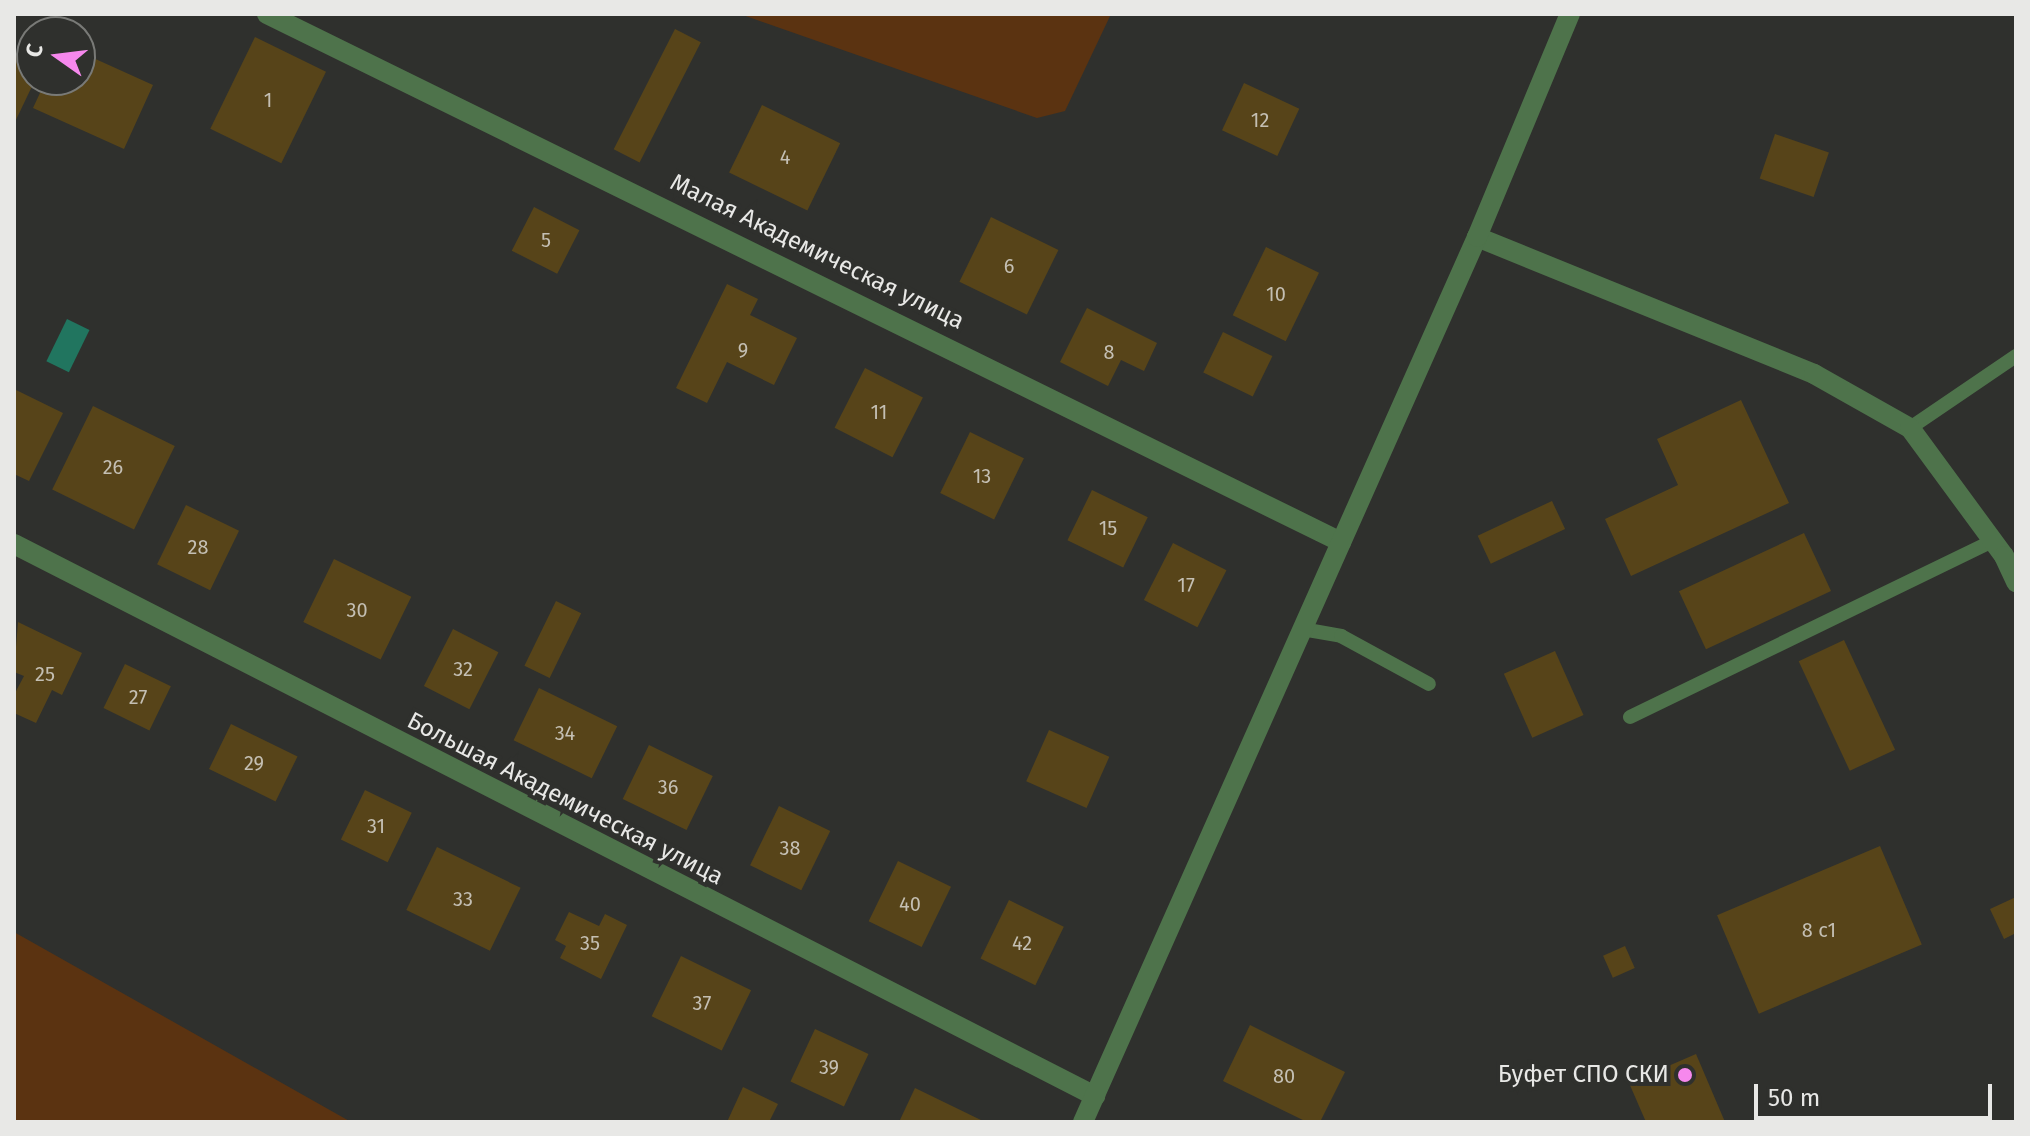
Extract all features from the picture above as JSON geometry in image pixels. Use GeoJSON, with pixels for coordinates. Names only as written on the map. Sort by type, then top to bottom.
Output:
{"type":"FeatureCollection","features":[{"type":"Feature","properties":{"kind":"street","name":"Малая Академическая улица"},"geometry":{"type":"LineString","coordinates":[[267,14],[1341,542]]}},
{"type":"Feature","properties":{"kind":"street"},"geometry":{"type":"LineString","coordinates":[[1083,1122],[1477,237],[1570,14]]}},
{"type":"Feature","properties":{"kind":"street"},"geometry":{"type":"LineString","coordinates":[[1477,237],[1814,374],[1910,428],[1993,541],[2016,582]]}},
{"type":"Feature","properties":{"kind":"street","name":"Большая Академическая улица"},"geometry":{"type":"LineString","coordinates":[[14,544],[1095,1096]]}},
{"type":"Feature","properties":{"kind":"lane"},"geometry":{"type":"LineString","coordinates":[[1910,428],[2016,356]]}},
{"type":"Feature","properties":{"kind":"lane"},"geometry":{"type":"LineString","coordinates":[[1630,717],[1993,541]]}},
{"type":"Feature","properties":{"kind":"lane"},"geometry":{"type":"LineString","coordinates":[[1302,629],[1341,636],[1429,684]]}},
{"type":"Feature","properties":{"kind":"shaded area"},"geometry":{"type":"Polygon","coordinates":[[[740,14],[1111,14],[1065,111],[1037,118],[740,14]]]}},
{"type":"Feature","properties":{"kind":"shaded area"},"geometry":{"type":"Polygon","coordinates":[[[67,319],[89,330],[69,372],[46,361],[67,319]]]}},
{"type":"Feature","properties":{"kind":"shaded area"},"geometry":{"type":"Polygon","coordinates":[[[14,932],[351,1122],[14,1122],[14,932]]]}},
{"type":"Feature","properties":{"kind":"building"},"geometry":{"type":"Polygon","coordinates":[[[675,29],[701,42],[640,162],[614,149],[675,29]]]}},
{"type":"Feature","properties":{"kind":"building"},"geometry":{"type":"Polygon","coordinates":[[[255,37],[326,72],[281,163],[210,129],[255,37]]]}},
{"type":"Feature","properties":{"kind":"building"},"geometry":{"type":"Polygon","coordinates":[[[14,53],[16,96],[27,96],[14,124],[14,53]]]}},
{"type":"Feature","properties":{"kind":"building"},"geometry":{"type":"Polygon","coordinates":[[[96,59],[153,85],[124,149],[33,108],[39,96],[96,96],[96,59]]]}},
{"type":"Feature","properties":{"kind":"building"},"geometry":{"type":"Polygon","coordinates":[[[1244,83],[1299,109],[1277,156],[1222,130],[1244,83]]]}},
{"type":"Feature","properties":{"kind":"building"},"geometry":{"type":"Polygon","coordinates":[[[762,105],[840,143],[807,211],[729,172],[762,105]]]}},
{"type":"Feature","properties":{"kind":"building"},"geometry":{"type":"Polygon","coordinates":[[[1775,134],[1829,153],[1814,197],[1760,178],[1775,134]]]}},
{"type":"Feature","properties":{"kind":"building"},"geometry":{"type":"Polygon","coordinates":[[[534,207],[579,230],[557,274],[512,251],[534,207]]]}},
{"type":"Feature","properties":{"kind":"building"},"geometry":{"type":"Polygon","coordinates":[[[991,217],[1058,250],[1027,315],[959,282],[991,217]]]}},
{"type":"Feature","properties":{"kind":"building"},"geometry":{"type":"Polygon","coordinates":[[[1266,247],[1319,273],[1286,341],[1233,315],[1266,247]]]}},
{"type":"Feature","properties":{"kind":"building"},"geometry":{"type":"Polygon","coordinates":[[[727,284],[758,299],[750,315],[797,338],[774,385],[727,362],[707,403],[676,388],[727,284]]]}},
{"type":"Feature","properties":{"kind":"building"},"geometry":{"type":"Polygon","coordinates":[[[1087,308],[1157,343],[1144,371],[1121,360],[1108,386],[1060,362],[1087,308]]]}},
{"type":"Feature","properties":{"kind":"building"},"geometry":{"type":"Polygon","coordinates":[[[1223,332],[1272,356],[1253,397],[1203,372],[1223,332]]]}},
{"type":"Feature","properties":{"kind":"building"},"geometry":{"type":"Polygon","coordinates":[[[865,368],[923,398],[892,457],[835,428],[865,368]]]}},
{"type":"Feature","properties":{"kind":"building"},"geometry":{"type":"Polygon","coordinates":[[[14,389],[63,413],[29,481],[14,474],[14,389]]]}},
{"type":"Feature","properties":{"kind":"building"},"geometry":{"type":"Polygon","coordinates":[[[1741,400],[1789,503],[1631,576],[1605,519],[1678,485],[1657,439],[1741,400]]]}},
{"type":"Feature","properties":{"kind":"building"},"geometry":{"type":"Polygon","coordinates":[[[93,406],[175,446],[134,529],[52,490],[93,406]]]}},
{"type":"Feature","properties":{"kind":"building"},"geometry":{"type":"Polygon","coordinates":[[[970,432],[1024,458],[994,519],[940,493],[970,432]]]}},
{"type":"Feature","properties":{"kind":"building"},"geometry":{"type":"Polygon","coordinates":[[[1092,490],[1148,517],[1123,568],[1067,540],[1092,490]]]}},
{"type":"Feature","properties":{"kind":"building"},"geometry":{"type":"Polygon","coordinates":[[[1552,501],[1565,529],[1491,564],[1478,536],[1552,501]]]}},
{"type":"Feature","properties":{"kind":"building"},"geometry":{"type":"Polygon","coordinates":[[[186,505],[239,531],[210,590],[157,564],[186,505]]]}},
{"type":"Feature","properties":{"kind":"building"},"geometry":{"type":"Polygon","coordinates":[[[1804,533],[1831,591],[1706,649],[1679,591],[1804,533]]]}},
{"type":"Feature","properties":{"kind":"building"},"geometry":{"type":"Polygon","coordinates":[[[1173,543],[1226,570],[1197,627],[1144,600],[1173,543]]]}},
{"type":"Feature","properties":{"kind":"building"},"geometry":{"type":"Polygon","coordinates":[[[334,559],[411,597],[381,660],[303,622],[334,559]]]}},
{"type":"Feature","properties":{"kind":"building"},"geometry":{"type":"Polygon","coordinates":[[[556,601],[581,613],[550,678],[524,666],[556,601]]]}},
{"type":"Feature","properties":{"kind":"building"},"geometry":{"type":"Polygon","coordinates":[[[18,622],[82,653],[62,695],[52,690],[36,723],[14,713],[14,695],[24,676],[14,672],[18,622]]]}},
{"type":"Feature","properties":{"kind":"building"},"geometry":{"type":"Polygon","coordinates":[[[453,629],[498,652],[469,709],[424,686],[453,629]]]}},
{"type":"Feature","properties":{"kind":"building"},"geometry":{"type":"Polygon","coordinates":[[[1844,640],[1895,750],[1850,771],[1799,661],[1844,640]]]}},
{"type":"Feature","properties":{"kind":"building"},"geometry":{"type":"Polygon","coordinates":[[[1555,651],[1583,715],[1532,738],[1504,674],[1555,651]]]}},
{"type":"Feature","properties":{"kind":"building"},"geometry":{"type":"Polygon","coordinates":[[[125,664],[171,686],[149,730],[104,708],[125,664]]]}},
{"type":"Feature","properties":{"kind":"building"},"geometry":{"type":"Polygon","coordinates":[[[539,688],[617,726],[592,778],[514,740],[539,688]]]}},
{"type":"Feature","properties":{"kind":"building"},"geometry":{"type":"Polygon","coordinates":[[[231,724],[298,756],[276,801],[209,769],[231,724]]]}},
{"type":"Feature","properties":{"kind":"building"},"geometry":{"type":"Polygon","coordinates":[[[1049,730],[1109,757],[1087,808],[1026,781],[1049,730]]]}},
{"type":"Feature","properties":{"kind":"building"},"geometry":{"type":"Polygon","coordinates":[[[649,745],[713,776],[687,830],[623,799],[649,745]]]}},
{"type":"Feature","properties":{"kind":"building"},"geometry":{"type":"Polygon","coordinates":[[[365,790],[412,813],[388,862],[341,839],[365,790]]]}},
{"type":"Feature","properties":{"kind":"building"},"geometry":{"type":"Polygon","coordinates":[[[779,806],[830,831],[801,890],[750,865],[779,806]]]}},
{"type":"Feature","properties":{"kind":"building"},"geometry":{"type":"Polygon","coordinates":[[[1880,846],[1922,944],[1759,1014],[1717,915],[1880,846]]]}},
{"type":"Feature","properties":{"kind":"building"},"geometry":{"type":"Polygon","coordinates":[[[437,847],[521,888],[490,951],[406,910],[437,847]]]}},
{"type":"Feature","properties":{"kind":"building"},"geometry":{"type":"Polygon","coordinates":[[[898,861],[951,887],[922,947],[869,921],[898,861]]]}},
{"type":"Feature","properties":{"kind":"building"},"geometry":{"type":"Polygon","coordinates":[[[2016,897],[2016,933],[2004,939],[1990,909],[2016,897]]]}},
{"type":"Feature","properties":{"kind":"building"},"geometry":{"type":"Polygon","coordinates":[[[1009,900],[1064,927],[1035,985],[981,958],[1009,900]]]}},
{"type":"Feature","properties":{"kind":"building"},"geometry":{"type":"Polygon","coordinates":[[[569,912],[599,926],[605,914],[627,925],[601,979],[560,958],[566,946],[555,940],[569,912]]]}},
{"type":"Feature","properties":{"kind":"building"},"geometry":{"type":"Polygon","coordinates":[[[1625,946],[1635,968],[1613,978],[1603,956],[1625,946]]]}},
{"type":"Feature","properties":{"kind":"building"},"geometry":{"type":"Polygon","coordinates":[[[681,956],[751,990],[722,1050],[652,1016],[681,956]]]}},
{"type":"Feature","properties":{"kind":"building"},"geometry":{"type":"Polygon","coordinates":[[[1250,1025],[1345,1072],[1320,1122],[1307,1122],[1223,1081],[1250,1025]]]}},
{"type":"Feature","properties":{"kind":"building"},"geometry":{"type":"Polygon","coordinates":[[[815,1029],[868,1054],[844,1107],[790,1082],[815,1029]]]}},
{"type":"Feature","properties":{"kind":"building"},"geometry":{"type":"Polygon","coordinates":[[[1696,1054],[1725,1122],[1646,1122],[1629,1083],[1696,1054]]]}},
{"type":"Feature","properties":{"kind":"building"},"geometry":{"type":"Polygon","coordinates":[[[743,1087],[778,1104],[769,1122],[727,1122],[743,1087]]]}},
{"type":"Feature","properties":{"kind":"building"},"geometry":{"type":"Polygon","coordinates":[[[915,1088],[985,1122],[899,1122],[915,1088]]]}},
{"type":"Feature","properties":{"kind":"place","name":"Буфет СПО СКИ"},"geometry":{"type":"Point","coordinates":[1685,1075]}}]}
